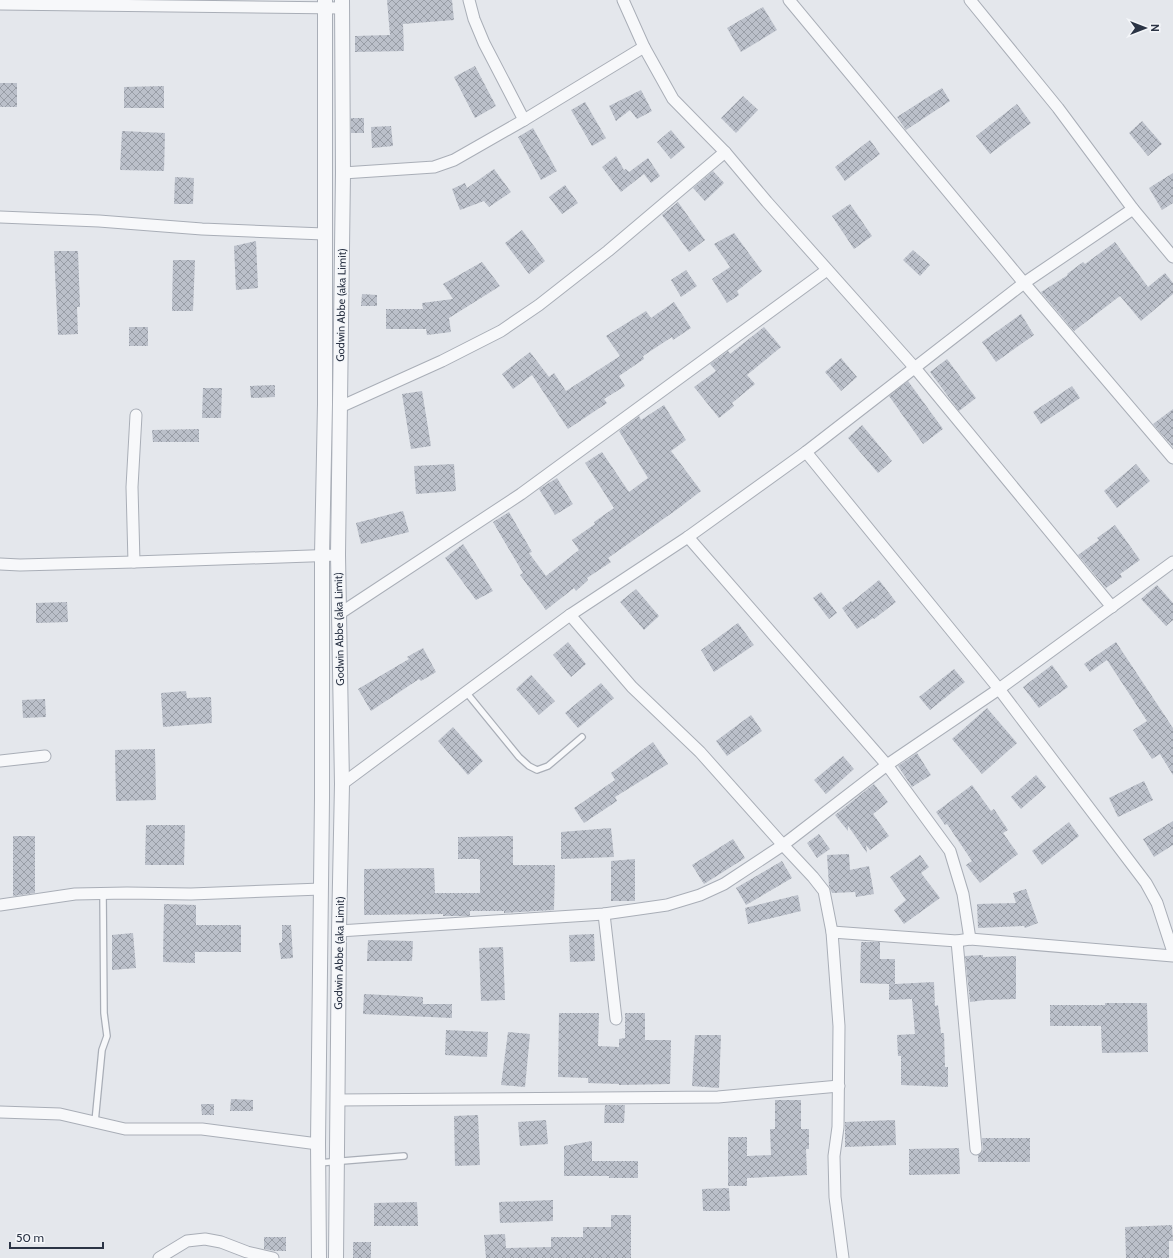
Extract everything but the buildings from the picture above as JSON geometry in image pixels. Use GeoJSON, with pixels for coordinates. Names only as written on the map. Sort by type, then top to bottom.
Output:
{"type":"FeatureCollection","features":[{"type":"Feature","properties":{"kind":"street"},"geometry":{"type":"LineString","coordinates":[[469,0],[474,19],[484,43],[524,120]]}},
{"type":"Feature","properties":{"kind":"street"},"geometry":{"type":"LineString","coordinates":[[623,0],[644,47],[673,99],[725,152],[827,270],[915,368],[1112,606]]}},
{"type":"Feature","properties":{"kind":"street"},"geometry":{"type":"LineString","coordinates":[[789,0],[1024,283],[1173,458]]}},
{"type":"Feature","properties":{"kind":"street"},"geometry":{"type":"LineString","coordinates":[[970,0],[1058,108],[1133,209],[1173,257]]}},
{"type":"Feature","properties":{"kind":"street"},"geometry":{"type":"LineString","coordinates":[[0,4],[342,4]]}},
{"type":"Feature","properties":{"kind":"street","name":"Godwin Abbe (aka Limit)"},"geometry":{"type":"LineString","coordinates":[[319,1258],[318,1144],[322,749],[322,555],[325,404],[325,4]]}},
{"type":"Feature","properties":{"kind":"street","name":"Godwin Abbe (aka Limit)"},"geometry":{"type":"LineString","coordinates":[[336,1258],[342,784],[340,749],[338,555],[343,173],[342,4]]}},
{"type":"Feature","properties":{"kind":"street"},"geometry":{"type":"LineString","coordinates":[[343,173],[434,167],[454,160],[524,120],[644,47]]}},
{"type":"Feature","properties":{"kind":"street"},"geometry":{"type":"LineString","coordinates":[[340,407],[442,361],[501,331],[539,305],[608,251],[725,152]]}},
{"type":"Feature","properties":{"kind":"street"},"geometry":{"type":"LineString","coordinates":[[342,784],[570,615],[688,537],[806,452],[1024,283],[1133,209]]}},
{"type":"Feature","properties":{"kind":"street"},"geometry":{"type":"LineString","coordinates":[[0,217],[99,221],[202,229],[324,234]]}},
{"type":"Feature","properties":{"kind":"street"},"geometry":{"type":"LineString","coordinates":[[339,614],[521,494],[827,270]]}},
{"type":"Feature","properties":{"kind":"street"},"geometry":{"type":"LineString","coordinates":[[134,562],[132,487],[136,415]]}},
{"type":"Feature","properties":{"kind":"street"},"geometry":{"type":"LineString","coordinates":[[806,452],[999,689],[1146,883],[1157,903],[1173,952]]}},
{"type":"Feature","properties":{"kind":"street"},"geometry":{"type":"LineString","coordinates":[[688,537],[887,765],[950,851],[963,894],[970,939]]}},
{"type":"Feature","properties":{"kind":"street"},"geometry":{"type":"LineString","coordinates":[[0,564],[20,565],[134,562],[338,555]]}},
{"type":"Feature","properties":{"kind":"street"},"geometry":{"type":"LineString","coordinates":[[339,931],[604,914],[668,905],[700,895],[724,884],[783,845],[887,765],[999,689],[1173,562]]}},
{"type":"Feature","properties":{"kind":"street"},"geometry":{"type":"LineString","coordinates":[[570,615],[632,687],[700,752],[824,891],[832,932],[839,1026],[838,1127],[834,1156],[835,1196],[843,1258]]}},
{"type":"Feature","properties":{"kind":"street"},"geometry":{"type":"LineString","coordinates":[[322,749],[340,749]]}},
{"type":"Feature","properties":{"kind":"street"},"geometry":{"type":"LineString","coordinates":[[0,761],[45,756]]}},
{"type":"Feature","properties":{"kind":"street"},"geometry":{"type":"LineString","coordinates":[[0,905],[74,894],[191,894],[320,889]]}},
{"type":"Feature","properties":{"kind":"street"},"geometry":{"type":"LineString","coordinates":[[604,914],[616,1019]]}},
{"type":"Feature","properties":{"kind":"street"},"geometry":{"type":"LineString","coordinates":[[832,932],[957,941],[970,939],[1173,956]]}},
{"type":"Feature","properties":{"kind":"street"},"geometry":{"type":"LineString","coordinates":[[957,941],[976,1149]]}},
{"type":"Feature","properties":{"kind":"street"},"geometry":{"type":"LineString","coordinates":[[337,1100],[718,1097],[839,1086]]}},
{"type":"Feature","properties":{"kind":"street"},"geometry":{"type":"LineString","coordinates":[[0,1112],[60,1114],[125,1129],[202,1129],[318,1144]]}},
{"type":"Feature","properties":{"kind":"street"},"geometry":{"type":"LineString","coordinates":[[159,1258],[186,1241],[205,1239],[221,1242],[247,1252],[273,1258]]}},
{"type":"Feature","properties":{"kind":"lane"},"geometry":{"type":"LineString","coordinates":[[466,692],[519,757],[529,766],[537,770],[548,766],[582,737]]}},
{"type":"Feature","properties":{"kind":"lane"},"geometry":{"type":"LineString","coordinates":[[95,1122],[102,1050],[106,1036],[104,1013],[103,893]]}},
{"type":"Feature","properties":{"kind":"lane"},"geometry":{"type":"LineString","coordinates":[[318,1163],[404,1156]]}}]}
